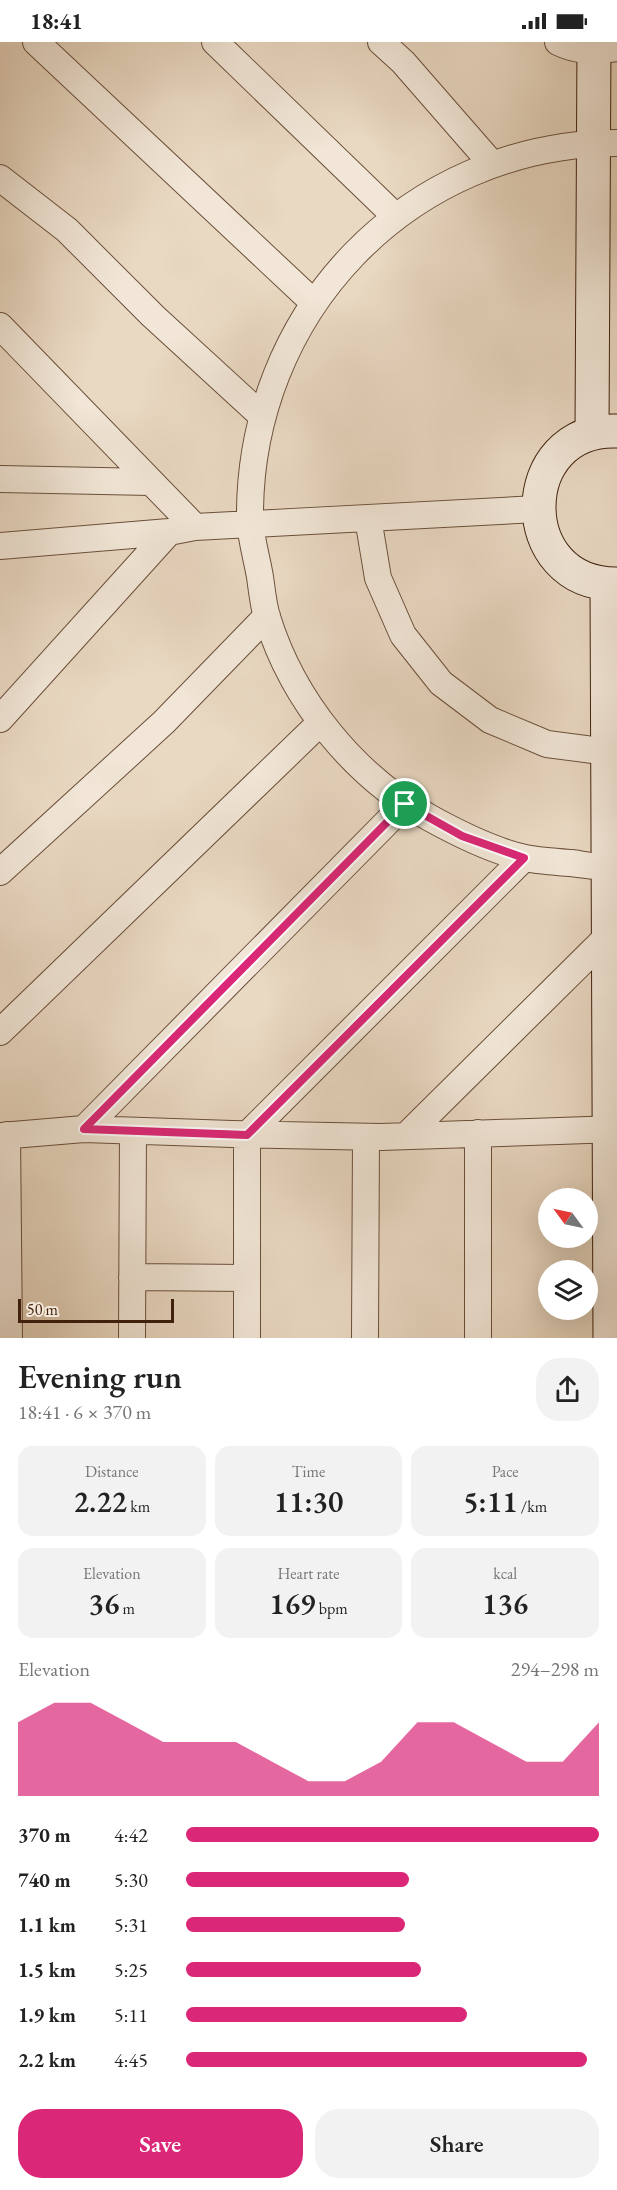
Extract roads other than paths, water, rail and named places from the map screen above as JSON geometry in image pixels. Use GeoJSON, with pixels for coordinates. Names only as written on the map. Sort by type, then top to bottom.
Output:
{"type":"FeatureCollection","features":[{"type":"Feature","properties":{"kind":"street"},"geometry":{"type":"LineString","coordinates":[[36,42],[313,302]]}},
{"type":"Feature","properties":{"kind":"street"},"geometry":{"type":"LineString","coordinates":[[215,42],[395,216]]}},
{"type":"Feature","properties":{"kind":"street"},"geometry":{"type":"LineString","coordinates":[[381,42],[403,62],[492,164]]}},
{"type":"Feature","properties":{"kind":"street"},"geometry":{"type":"LineString","coordinates":[[558,42],[567,47],[601,47],[605,143],[605,432],[574,441],[559,454],[547,470],[540,489],[537,509],[541,531],[551,551],[566,567],[585,579],[612,584],[608,752],[613,868],[608,936],[613,1129],[610,1338]]}},
{"type":"Feature","properties":{"kind":"street"},"geometry":{"type":"LineString","coordinates":[[605,143],[542,150],[492,164],[441,186],[395,216],[351,256],[313,302],[282,357],[262,416],[252,470],[250,524],[267,616],[290,671],[321,722],[360,766],[405,804],[462,836],[524,858],[613,868]]}},
{"type":"Feature","properties":{"kind":"street"},"geometry":{"type":"LineString","coordinates":[[0,178],[67,230],[153,316],[262,416]]}},
{"type":"Feature","properties":{"kind":"street"},"geometry":{"type":"LineString","coordinates":[[0,326],[195,527]]}},
{"type":"Feature","properties":{"kind":"street"},"geometry":{"type":"LineString","coordinates":[[0,479],[151,482]]}},
{"type":"Feature","properties":{"kind":"street"},"geometry":{"type":"LineString","coordinates":[[0,546],[169,532],[195,527],[537,509]]}},
{"type":"Feature","properties":{"kind":"street"},"geometry":{"type":"LineString","coordinates":[[368,518],[378,578],[403,635],[441,683],[490,720],[547,744],[608,752]]}},
{"type":"Feature","properties":{"kind":"street"},"geometry":{"type":"LineString","coordinates":[[0,719],[169,532]]}},
{"type":"Feature","properties":{"kind":"street"},"geometry":{"type":"LineString","coordinates":[[0,872],[164,723],[267,616]]}},
{"type":"Feature","properties":{"kind":"street"},"geometry":{"type":"LineString","coordinates":[[0,1032],[321,722]]}},
{"type":"Feature","properties":{"kind":"street"},"geometry":{"type":"LineString","coordinates":[[84,1129],[405,804]]}},
{"type":"Feature","properties":{"kind":"street"},"geometry":{"type":"LineString","coordinates":[[247,1338],[247,1135],[524,858]]}},
{"type":"Feature","properties":{"kind":"street"},"geometry":{"type":"LineString","coordinates":[[406,1136],[608,936]]}},
{"type":"Feature","properties":{"kind":"street"},"geometry":{"type":"LineString","coordinates":[[9,1338],[3,1135],[84,1129],[366,1137],[613,1129]]}},
{"type":"Feature","properties":{"kind":"street"},"geometry":{"type":"LineString","coordinates":[[132,1338],[133,1131]]}},
{"type":"Feature","properties":{"kind":"street"},"geometry":{"type":"LineString","coordinates":[[478,1134],[478,1338]]}},
{"type":"Feature","properties":{"kind":"street"},"geometry":{"type":"LineString","coordinates":[[365,1338],[366,1137]]}},
{"type":"Feature","properties":{"kind":"street"},"geometry":{"type":"LineString","coordinates":[[132,1277],[247,1278]]}}]}
